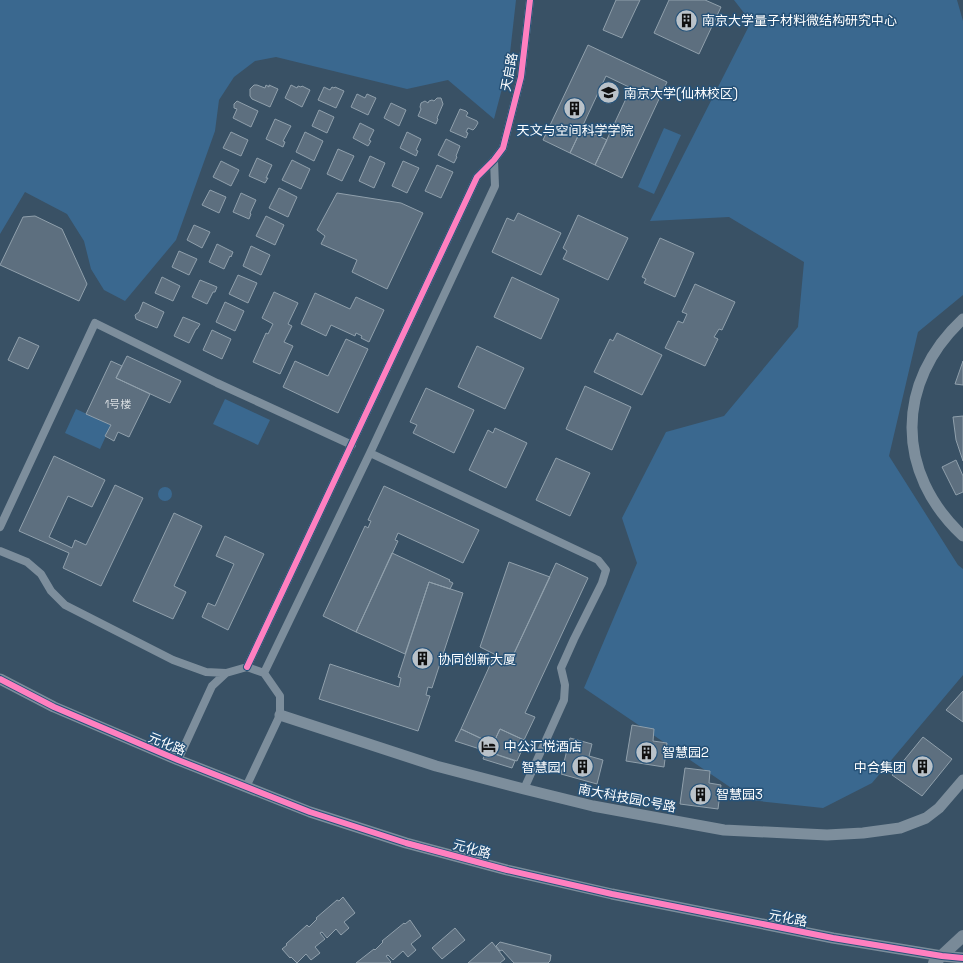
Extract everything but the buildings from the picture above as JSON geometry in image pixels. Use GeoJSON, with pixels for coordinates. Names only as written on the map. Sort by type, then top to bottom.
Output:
{"type":"FeatureCollection","features":[{"type":"Feature","properties":{"kind":"main road"},"geometry":{"type":"LineString","coordinates":[[938,960],[963,936]]}},
{"type":"Feature","properties":{"kind":"street","name":"天启路"},"geometry":{"type":"LineString","coordinates":[[494,160],[503,148],[521,77],[530,0]]}},
{"type":"Feature","properties":{"kind":"street"},"geometry":{"type":"LineString","coordinates":[[247,667],[477,177],[494,160]]}},
{"type":"Feature","properties":{"kind":"street"},"geometry":{"type":"LineString","coordinates":[[264,673],[370,453],[495,186],[494,160]]}},
{"type":"Feature","properties":{"kind":"street"},"geometry":{"type":"LineString","coordinates":[[963,319],[943,339],[925,369],[914,403],[912,431],[916,458],[924,484],[946,520],[963,536]]}},
{"type":"Feature","properties":{"kind":"street"},"geometry":{"type":"LineString","coordinates":[[0,527],[95,323],[217,383],[352,445]]}},
{"type":"Feature","properties":{"kind":"street"},"geometry":{"type":"LineString","coordinates":[[370,453],[598,560],[606,570],[602,583],[561,668],[564,684],[564,700],[524,789]]}},
{"type":"Feature","properties":{"kind":"street"},"geometry":{"type":"LineString","coordinates":[[0,551],[26,562],[41,574],[51,592],[65,605],[174,660],[206,672],[226,673],[247,667],[264,673],[280,696],[280,715],[246,787]]}},
{"type":"Feature","properties":{"kind":"street"},"geometry":{"type":"LineString","coordinates":[[178,760],[212,686],[226,673]]}},
{"type":"Feature","properties":{"kind":"street","name":"元化路"},"geometry":{"type":"LineString","coordinates":[[0,678],[54,707],[178,760],[310,812],[399,841],[507,870],[612,894],[938,960],[963,958]]}},
{"type":"Feature","properties":{"kind":"street","name":"南大科技园C号路"},"geometry":{"type":"LineString","coordinates":[[280,715],[436,766],[524,789],[593,806],[724,830],[828,834],[863,833],[900,828],[926,818],[940,808],[963,780]]}},
{"type":"Feature","properties":{"kind":"shaded area"},"geometry":{"type":"Polygon","coordinates":[[[0,0],[516,0],[509,62],[494,119],[448,80],[407,89],[276,57],[255,61],[234,77],[219,100],[215,131],[176,240],[125,301],[104,290],[91,269],[84,241],[67,214],[25,192],[0,234],[0,0]]]}},
{"type":"Feature","properties":{"kind":"shaded area"},"geometry":{"type":"Polygon","coordinates":[[[734,0],[957,0],[963,21],[963,295],[918,332],[889,456],[958,565],[963,569],[963,675],[872,783],[823,808],[749,800],[584,688],[637,563],[622,518],[666,432],[724,416],[798,327],[804,262],[729,217],[650,221],[751,22],[734,0]]]}},
{"type":"Feature","properties":{"kind":"shaded area"},"geometry":{"type":"Polygon","coordinates":[[[664,128],[681,135],[654,194],[638,187],[664,128]]]}},
{"type":"Feature","properties":{"kind":"shaded area"},"geometry":{"type":"Polygon","coordinates":[[[225,399],[270,420],[258,445],[213,424],[225,399]]]}},
{"type":"Feature","properties":{"kind":"shaded area"},"geometry":{"type":"Polygon","coordinates":[[[76,409],[111,425],[100,449],[65,433],[76,409]]]}},
{"type":"Feature","properties":{"kind":"shaded area"},"geometry":{"type":"Polygon","coordinates":[[[162,487],[168,487],[172,491],[172,497],[168,501],[162,501],[158,497],[158,491],[162,487]]]}},
{"type":"Feature","properties":{"kind":"cycle path"},"geometry":{"type":"LineString","coordinates":[[247,667],[477,177],[494,160],[503,148],[521,77],[530,0]]}},
{"type":"Feature","properties":{"kind":"cycle path"},"geometry":{"type":"LineString","coordinates":[[0,679],[54,707],[178,760],[310,812],[406,843],[507,870],[612,894],[833,938],[942,956],[963,958]]}},
{"type":"Feature","properties":{"kind":"place","name":"南京大学量子材料微结构研究中心"},"geometry":{"type":"Point","coordinates":[687,20]}},
{"type":"Feature","properties":{"kind":"place","name":"南京大学(仙林校区)"},"geometry":{"type":"Point","coordinates":[608,93]}},
{"type":"Feature","properties":{"kind":"place","name":"天文与空间科学学院"},"geometry":{"type":"Point","coordinates":[575,108]}},
{"type":"Feature","properties":{"kind":"place","name":"协同创新大厦"},"geometry":{"type":"Point","coordinates":[423,659]}},
{"type":"Feature","properties":{"kind":"place","name":"中公汇悦酒店"},"geometry":{"type":"Point","coordinates":[488,746]}},
{"type":"Feature","properties":{"kind":"place","name":"智慧园2"},"geometry":{"type":"Point","coordinates":[647,752]}},
{"type":"Feature","properties":{"kind":"place","name":"智慧园1"},"geometry":{"type":"Point","coordinates":[582,767]}},
{"type":"Feature","properties":{"kind":"place","name":"中合集团"},"geometry":{"type":"Point","coordinates":[922,767]}},
{"type":"Feature","properties":{"kind":"place","name":"智慧园3"},"geometry":{"type":"Point","coordinates":[700,794]}}]}
